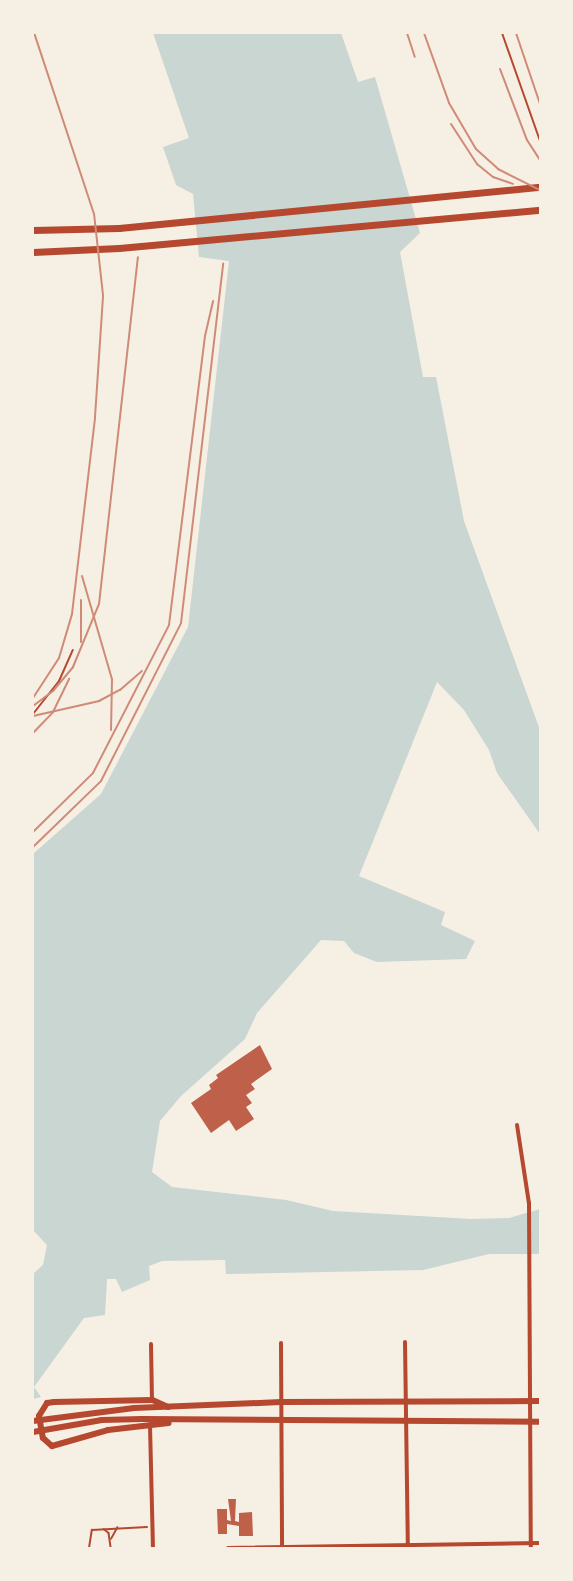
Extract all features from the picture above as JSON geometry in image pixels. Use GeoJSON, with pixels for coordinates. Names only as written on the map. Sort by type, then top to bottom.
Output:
{"type":"FeatureCollection","features":[{"type":"Feature","properties":{"kind":"highway"},"geometry":{"type":"LineString","coordinates":[[33,230],[119,228],[540,187]]}},
{"type":"Feature","properties":{"kind":"highway"},"geometry":{"type":"LineString","coordinates":[[33,252],[118,248],[540,210]]}},
{"type":"Feature","properties":{"kind":"main road"},"geometry":{"type":"LineString","coordinates":[[169,1407],[152,1400],[54,1402],[47,1403],[39,1416],[43,1438],[52,1446],[108,1430],[187,1420]]}},
{"type":"Feature","properties":{"kind":"main road"},"geometry":{"type":"LineString","coordinates":[[33,1421],[169,1407],[281,1402],[540,1401]]}},
{"type":"Feature","properties":{"kind":"main road"},"geometry":{"type":"LineString","coordinates":[[33,1432],[102,1420],[281,1423],[540,1422]]}},
{"type":"Feature","properties":{"kind":"street"},"geometry":{"type":"LineString","coordinates":[[518,1125],[529,1203],[531,1545]]}},
{"type":"Feature","properties":{"kind":"street"},"geometry":{"type":"LineString","coordinates":[[405,1342],[408,1546]]}},
{"type":"Feature","properties":{"kind":"street"},"geometry":{"type":"LineString","coordinates":[[280,1343],[282,1548]]}},
{"type":"Feature","properties":{"kind":"street"},"geometry":{"type":"LineString","coordinates":[[151,1344],[152,1400]]}},
{"type":"Feature","properties":{"kind":"street"},"geometry":{"type":"LineString","coordinates":[[150,1426],[153,1548]]}},
{"type":"Feature","properties":{"kind":"street"},"geometry":{"type":"LineString","coordinates":[[228,1548],[531,1545],[540,1543]]}},
{"type":"Feature","properties":{"kind":"lane"},"geometry":{"type":"LineString","coordinates":[[502,33],[540,141]]}},
{"type":"Feature","properties":{"kind":"lane"},"geometry":{"type":"LineString","coordinates":[[33,714],[59,681],[73,650]]}},
{"type":"Feature","properties":{"kind":"path"},"geometry":{"type":"LineString","coordinates":[[89,1548],[92,1530],[100,1527],[151,1527]]}},
{"type":"Feature","properties":{"kind":"path"},"geometry":{"type":"LineString","coordinates":[[100,1527],[108,1531],[111,1548]]}},
{"type":"Feature","properties":{"kind":"path"},"geometry":{"type":"LineString","coordinates":[[111,1540],[118,1527]]}},
{"type":"Feature","properties":{"kind":"shaded area"},"geometry":{"type":"Polygon","coordinates":[[[153,33],[341,33],[358,82],[375,77],[420,233],[400,252],[423,377],[436,377],[464,521],[540,730],[540,834],[497,773],[489,750],[464,710],[437,682],[359,876],[445,912],[441,925],[475,941],[466,959],[377,962],[354,953],[344,941],[321,940],[257,1013],[245,1039],[181,1096],[160,1121],[152,1172],[172,1187],[286,1200],[333,1211],[471,1219],[509,1218],[540,1209],[540,1254],[489,1254],[423,1270],[226,1274],[225,1260],[162,1261],[149,1266],[150,1280],[122,1292],[116,1279],[107,1279],[105,1315],[84,1318],[34,1387],[41,1397],[33,1399],[33,1274],[43,1265],[47,1245],[33,1230],[33,854],[101,794],[188,627],[229,261],[199,257],[193,194],[176,185],[163,147],[189,138],[153,33]]]}},
{"type":"Feature","properties":{"kind":"building"},"geometry":{"type":"Polygon","coordinates":[[[260,1045],[272,1069],[251,1084],[255,1089],[246,1095],[252,1103],[246,1107],[254,1119],[236,1131],[229,1120],[211,1133],[191,1103],[211,1089],[209,1085],[218,1078],[216,1075],[260,1045]]]}},
{"type":"Feature","properties":{"kind":"building"},"geometry":{"type":"Polygon","coordinates":[[[228,1499],[236,1499],[235,1521],[239,1522],[239,1513],[252,1512],[253,1536],[239,1536],[239,1526],[227,1524],[227,1534],[218,1534],[217,1509],[227,1509],[227,1520],[231,1521],[228,1499]]]}},
{"type":"Feature","properties":{"kind":"railway"},"geometry":{"type":"LineString","coordinates":[[33,698],[59,658],[72,614],[95,417],[103,295],[94,214],[34,33]]}},
{"type":"Feature","properties":{"kind":"railway"},"geometry":{"type":"LineString","coordinates":[[407,33],[415,57]]}},
{"type":"Feature","properties":{"kind":"railway"},"geometry":{"type":"LineString","coordinates":[[424,33],[449,103],[476,149],[498,169],[540,190]]}},
{"type":"Feature","properties":{"kind":"railway"},"geometry":{"type":"LineString","coordinates":[[516,33],[540,104]]}},
{"type":"Feature","properties":{"kind":"railway"},"geometry":{"type":"LineString","coordinates":[[500,69],[527,140],[540,160]]}},
{"type":"Feature","properties":{"kind":"railway"},"geometry":{"type":"LineString","coordinates":[[451,124],[477,164],[493,177],[513,184]]}},
{"type":"Feature","properties":{"kind":"railway"},"geometry":{"type":"LineString","coordinates":[[33,706],[53,691],[73,667],[99,604],[138,257]]}},
{"type":"Feature","properties":{"kind":"railway"},"geometry":{"type":"LineString","coordinates":[[33,847],[101,781],[181,623],[223,263]]}},
{"type":"Feature","properties":{"kind":"railway"},"geometry":{"type":"LineString","coordinates":[[33,832],[93,773],[169,625],[205,336],[213,301]]}},
{"type":"Feature","properties":{"kind":"railway"},"geometry":{"type":"LineString","coordinates":[[82,576],[112,679],[111,730]]}},
{"type":"Feature","properties":{"kind":"railway"},"geometry":{"type":"LineString","coordinates":[[81,600],[81,642]]}},
{"type":"Feature","properties":{"kind":"railway"},"geometry":{"type":"LineString","coordinates":[[33,716],[99,701],[120,690],[142,671]]}},
{"type":"Feature","properties":{"kind":"railway"},"geometry":{"type":"LineString","coordinates":[[33,733],[53,712],[69,679]]}}]}
